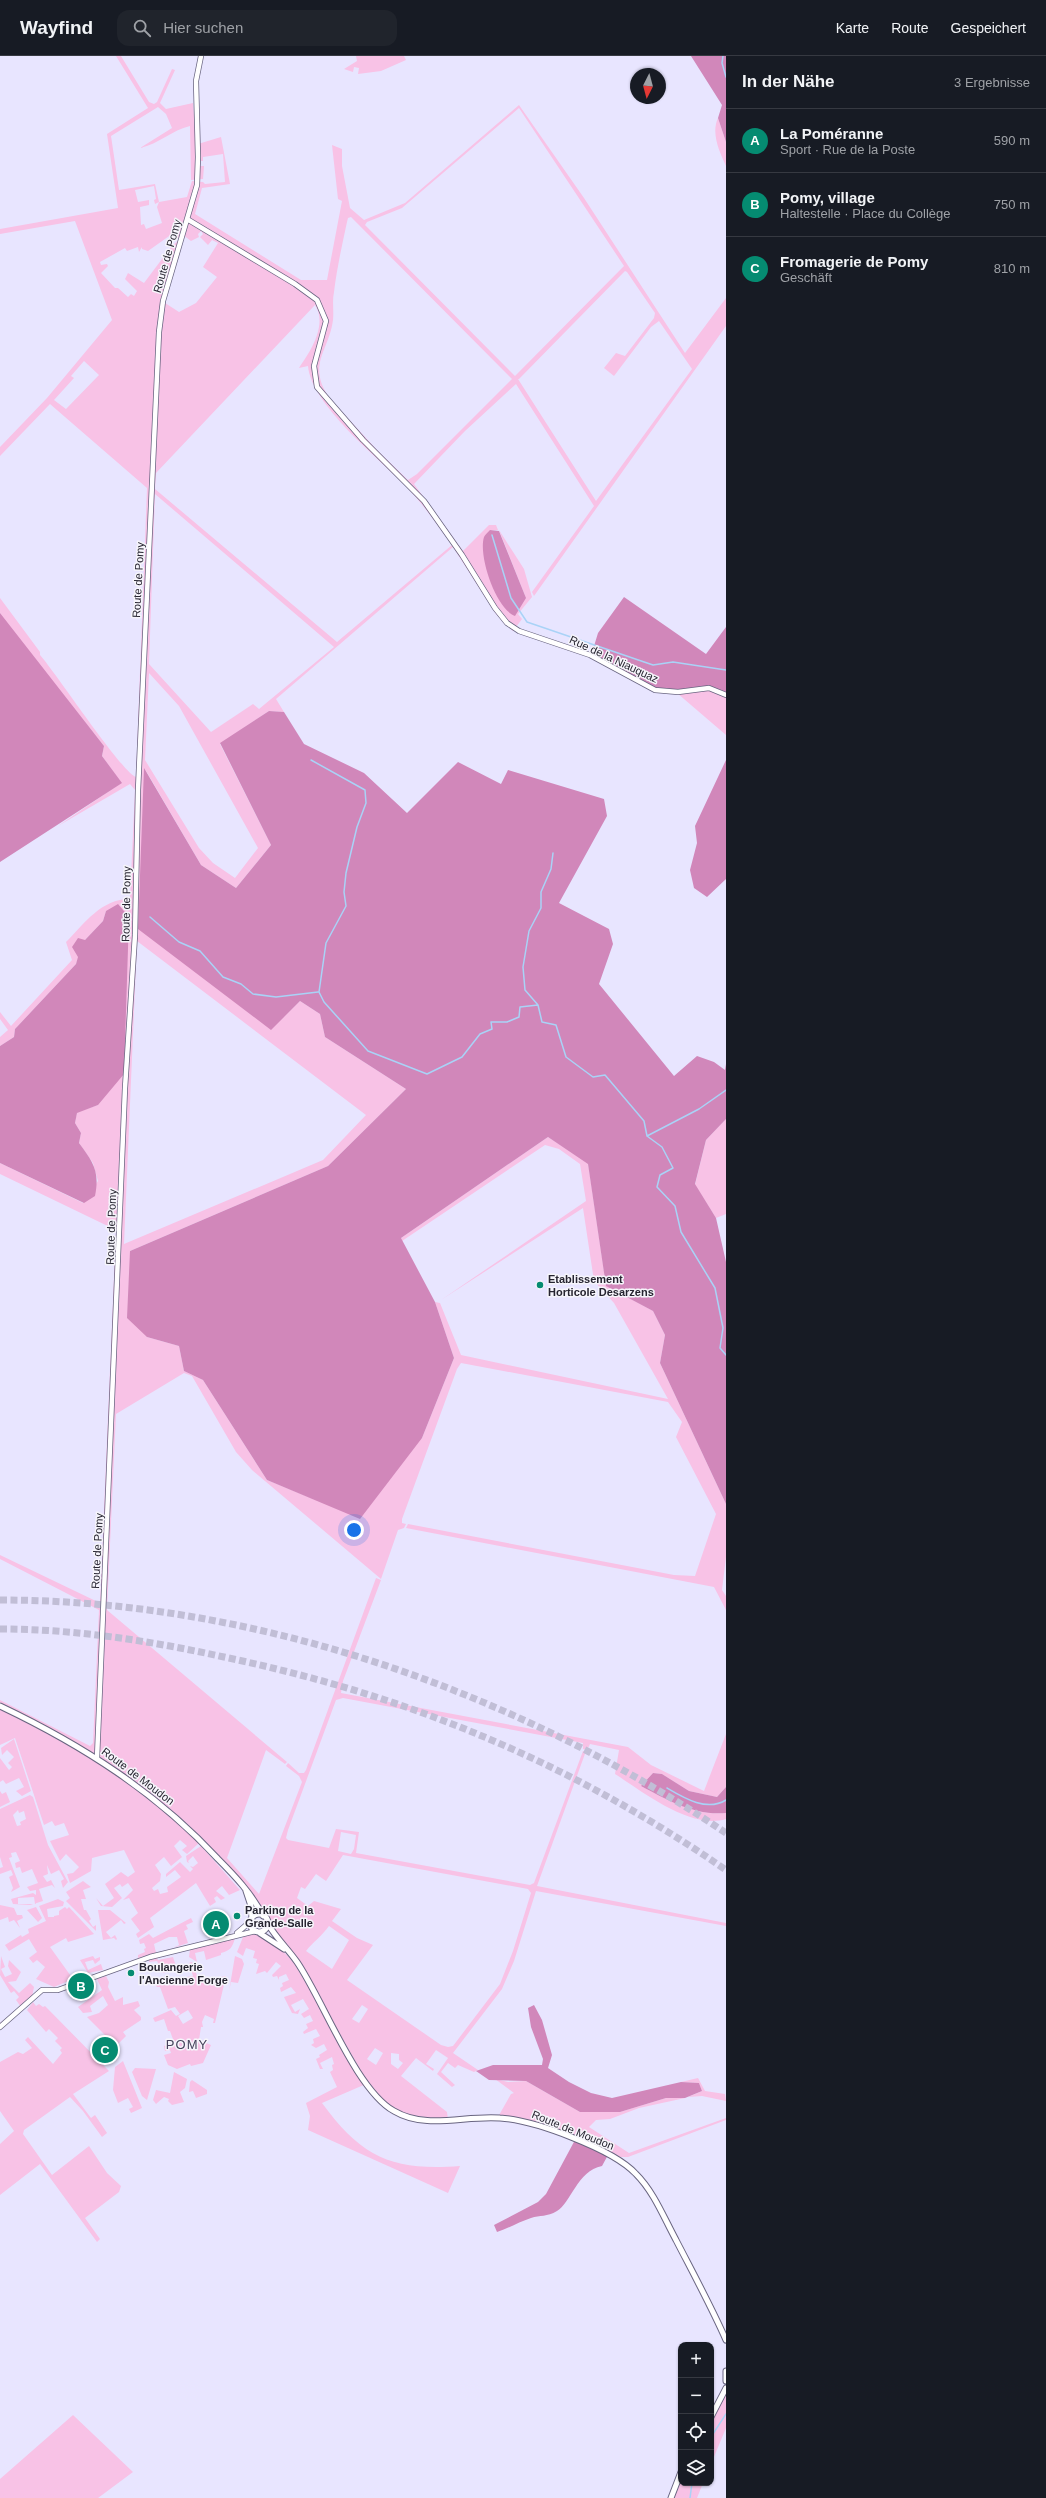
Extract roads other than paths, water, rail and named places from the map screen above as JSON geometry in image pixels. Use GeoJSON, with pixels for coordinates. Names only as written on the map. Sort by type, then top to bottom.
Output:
{"type":"FeatureCollection","features":[{"type":"Feature","properties":{"kind":"main road","name":"Route de Moudon"},"geometry":{"type":"LineString","coordinates":[[0,1706],[55,1733],[97,1758],[174,1815],[212,1852],[254,1898],[263,1916]]}},
{"type":"Feature","properties":{"kind":"main road","name":"Route de Moudon"},"geometry":{"type":"LineString","coordinates":[[245,1889],[251,1906],[251,1920]]}},
{"type":"Feature","properties":{"kind":"main road"},"geometry":{"type":"LineString","coordinates":[[258,1914],[263,1916],[268,1924],[264,1930],[257,1931],[252,1927],[251,1920],[258,1914]]}},
{"type":"Feature","properties":{"kind":"main road","name":"Route de Moudon"},"geometry":{"type":"LineString","coordinates":[[268,1924],[297,1962],[366,2084],[379,2100],[393,2111],[408,2118],[427,2121],[486,2117],[522,2121],[575,2140],[608,2155],[631,2169],[646,2185],[726,2340]]}},
{"type":"Feature","properties":{"kind":"main road","name":"Route de Moudon"},"geometry":{"type":"LineString","coordinates":[[257,1931],[279,1945],[297,1962]]}},
{"type":"Feature","properties":{"kind":"main road"},"geometry":{"type":"LineString","coordinates":[[726,2371],[726,2381]]}},
{"type":"Feature","properties":{"kind":"main road"},"geometry":{"type":"LineString","coordinates":[[713,2414],[726,2388]]}},
{"type":"Feature","properties":{"kind":"main road"},"geometry":{"type":"LineString","coordinates":[[671,2498],[678,2480]]}},
{"type":"Feature","properties":{"kind":"street","name":"Route de Pomy"},"geometry":{"type":"LineString","coordinates":[[97,1758],[125,1096],[135,935],[138,782],[159,332],[163,301],[187,219],[198,171],[196,81],[201,56]]}},
{"type":"Feature","properties":{"kind":"street","name":"Rue de la Niauquaz"},"geometry":{"type":"LineString","coordinates":[[187,219],[308,292],[317,300],[326,321],[314,366],[317,387],[363,440],[417,493],[462,555],[495,608],[516,629],[590,655],[655,690],[678,692],[709,688],[726,695]]}},
{"type":"Feature","properties":{"kind":"street"},"geometry":{"type":"LineString","coordinates":[[237,1934],[251,1920]]}},
{"type":"Feature","properties":{"kind":"street"},"geometry":{"type":"LineString","coordinates":[[0,2027],[42,1990],[58,1990],[112,1969],[237,1934],[257,1931]]}},
{"type":"Feature","properties":{"kind":"waterway"},"geometry":{"type":"LineString","coordinates":[[723,56],[722,63],[726,77]]}},
{"type":"Feature","properties":{"kind":"waterway"},"geometry":{"type":"LineString","coordinates":[[492,535],[511,598],[527,622],[653,665],[673,662],[726,670]]}},
{"type":"Feature","properties":{"kind":"waterway"},"geometry":{"type":"LineString","coordinates":[[311,760],[365,790],[366,803],[357,827],[346,873],[344,892],[346,906],[326,943],[319,992],[324,1002],[368,1051],[427,1074],[462,1057],[480,1034],[492,1029],[491,1022],[507,1022],[519,1017],[520,1007],[538,1005]]}},
{"type":"Feature","properties":{"kind":"waterway"},"geometry":{"type":"LineString","coordinates":[[553,853],[551,869],[541,892],[541,908],[529,931],[523,967],[525,990],[538,1005],[542,1022],[556,1025],[566,1057],[593,1077],[605,1075],[644,1121],[647,1136]]}},
{"type":"Feature","properties":{"kind":"waterway"},"geometry":{"type":"LineString","coordinates":[[150,917],[179,942],[200,951],[223,977],[241,984],[253,994],[276,997],[318,992]]}},
{"type":"Feature","properties":{"kind":"waterway"},"geometry":{"type":"LineString","coordinates":[[726,1090],[699,1109],[647,1136],[662,1147],[673,1168],[660,1175],[657,1187],[675,1206],[681,1232],[715,1288],[723,1328],[720,1348],[726,1355]]}},
{"type":"Feature","properties":{"kind":"waterway"},"geometry":{"type":"LineString","coordinates":[[667,1788],[681,1796],[703,1804],[711,1805],[726,1800]]}},
{"type":"Feature","properties":{"kind":"waterway"},"geometry":{"type":"LineString","coordinates":[[714,2432],[726,2414]]}},
{"type":"Feature","properties":{"kind":"waterway"},"geometry":{"type":"LineString","coordinates":[[690,2498],[692,2486]]}},
{"type":"Feature","properties":{"kind":"tunnel"},"geometry":{"type":"LineString","coordinates":[[0,1600],[96,1604],[191,1617],[286,1637],[380,1664],[471,1697],[560,1737],[645,1783],[726,1833]]}},
{"type":"Feature","properties":{"kind":"tunnel"},"geometry":{"type":"LineString","coordinates":[[0,1629],[56,1631],[113,1637],[169,1646],[292,1673],[359,1692],[423,1713],[486,1738],[547,1765],[608,1797],[667,1831],[726,1870]]}},
{"type":"Feature","properties":{"kind":"place","name":"Etablissement Horticole Desarzens"},"geometry":{"type":"Point","coordinates":[540,1285]}},
{"type":"Feature","properties":{"kind":"place","name":"Parking de la Grande-Salle"},"geometry":{"type":"Point","coordinates":[237,1916]}},
{"type":"Feature","properties":{"kind":"place","name":"La Poméranne"},"geometry":{"type":"Point","coordinates":[216,1924]}},
{"type":"Feature","properties":{"kind":"place","name":"Boulangerie l'Ancienne Forge"},"geometry":{"type":"Point","coordinates":[131,1973]}},
{"type":"Feature","properties":{"kind":"place","name":"Pomy, village"},"geometry":{"type":"Point","coordinates":[81,1986]}},
{"type":"Feature","properties":{"kind":"place","name":"Fromagerie de Pomy"},"geometry":{"type":"Point","coordinates":[105,2050]}},
{"type":"Feature","properties":{"kind":"district","name":"POMY"},"geometry":{"type":"Point","coordinates":[187,2044]}}]}
